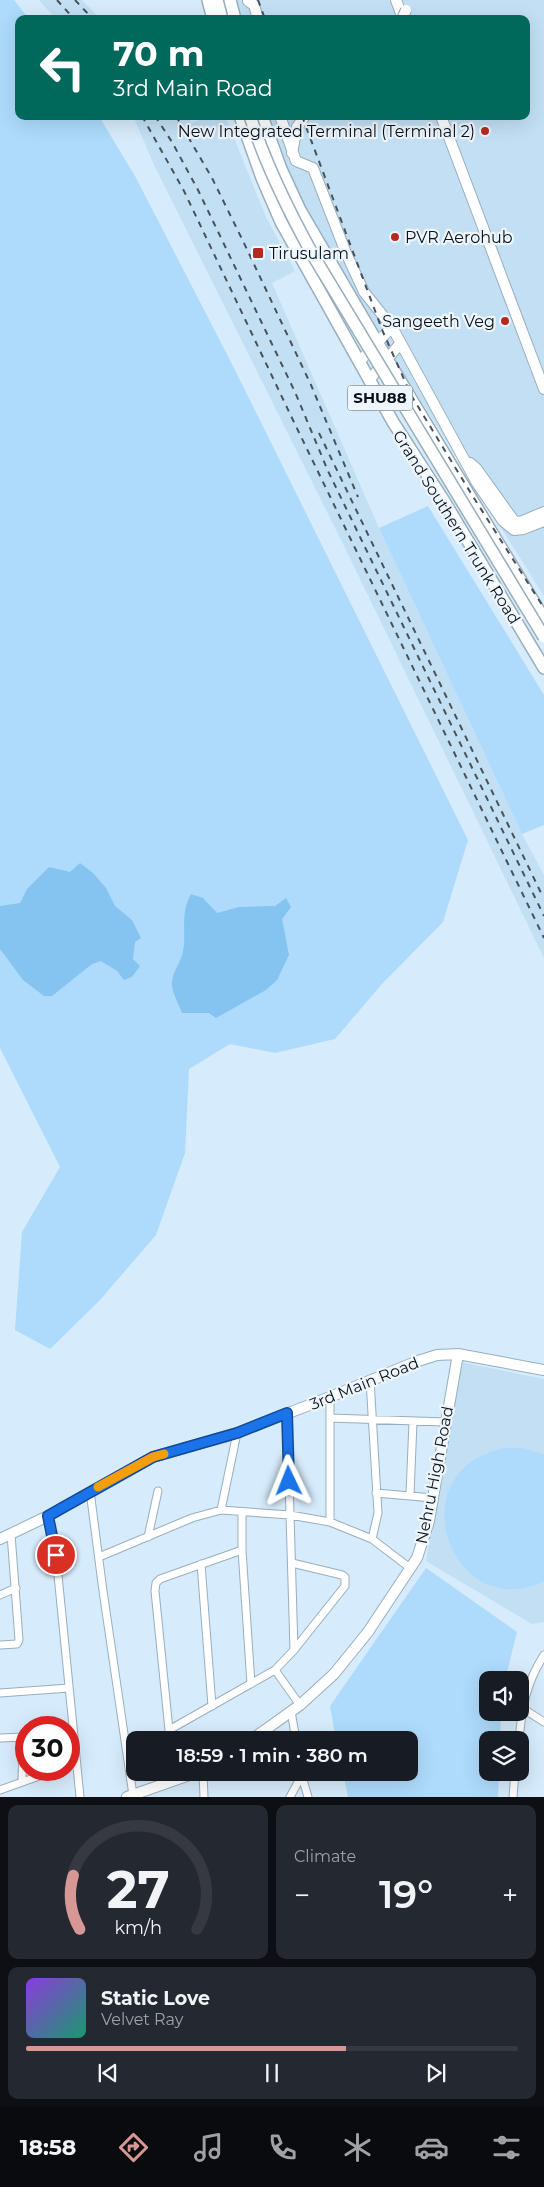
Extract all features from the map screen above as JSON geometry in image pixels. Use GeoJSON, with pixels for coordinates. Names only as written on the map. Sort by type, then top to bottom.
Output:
{"type":"FeatureCollection","features":[{"type":"Feature","properties":{"kind":"main road"},"geometry":{"type":"LineString","coordinates":[[208,0],[212,15]]}},
{"type":"Feature","properties":{"kind":"main road"},"geometry":{"type":"LineString","coordinates":[[217,0],[221,15]]}},
{"type":"Feature","properties":{"kind":"main road"},"geometry":{"type":"LineString","coordinates":[[230,0],[234,15]]}},
{"type":"Feature","properties":{"kind":"main road","name":"Grand Southern Trunk Road"},"geometry":{"type":"LineString","coordinates":[[241,120],[281,222],[393,422],[444,501],[544,668]]}},
{"type":"Feature","properties":{"kind":"main road","name":"SHU88"},"geometry":{"type":"LineString","coordinates":[[251,120],[271,173],[290,214],[314,257],[544,637]]}},
{"type":"Feature","properties":{"kind":"main road"},"geometry":{"type":"LineString","coordinates":[[263,120],[281,169],[300,210],[387,359],[544,619]]}},
{"type":"Feature","properties":{"kind":"street"},"geometry":{"type":"LineString","coordinates":[[396,0],[404,13]]}},
{"type":"Feature","properties":{"kind":"street"},"geometry":{"type":"LineString","coordinates":[[248,1],[251,15]]}},
{"type":"Feature","properties":{"kind":"street"},"geometry":{"type":"LineString","coordinates":[[248,1],[254,5],[257,15]]}},
{"type":"Feature","properties":{"kind":"street"},"geometry":{"type":"LineString","coordinates":[[281,120],[296,161],[314,168],[353,270],[364,292],[392,327],[477,483],[503,521],[514,530],[523,529],[544,521]]}},
{"type":"Feature","properties":{"kind":"street"},"geometry":{"type":"LineString","coordinates":[[292,154],[297,127],[302,120]]}},
{"type":"Feature","properties":{"kind":"street"},"geometry":{"type":"LineString","coordinates":[[443,120],[544,389]]}},
{"type":"Feature","properties":{"kind":"street"},"geometry":{"type":"LineString","coordinates":[[448,120],[544,376]]}},
{"type":"Feature","properties":{"kind":"street"},"geometry":{"type":"LineString","coordinates":[[360,361],[392,327]]}},
{"type":"Feature","properties":{"kind":"street"},"geometry":{"type":"LineString","coordinates":[[370,379],[400,344]]}},
{"type":"Feature","properties":{"kind":"street"},"geometry":{"type":"LineString","coordinates":[[463,457],[476,468],[514,521],[520,522],[544,512]]}},
{"type":"Feature","properties":{"kind":"street","name":"3rd Main Road"},"geometry":{"type":"LineString","coordinates":[[0,1540],[48,1516],[153,1457],[237,1433],[418,1360],[436,1355],[458,1354],[544,1370]]}},
{"type":"Feature","properties":{"kind":"street","name":"Nehru High Road"},"geometry":{"type":"LineString","coordinates":[[264,1731],[296,1708],[334,1674],[368,1632],[417,1558],[433,1498],[458,1354]]}},
{"type":"Feature","properties":{"kind":"street"},"geometry":{"type":"LineString","coordinates":[[370,1380],[370,1418],[377,1521],[372,1539]]}},
{"type":"Feature","properties":{"kind":"street"},"geometry":{"type":"LineString","coordinates":[[330,1397],[330,1522]]}},
{"type":"Feature","properties":{"kind":"street"},"geometry":{"type":"LineString","coordinates":[[287,1413],[294,1650]]}},
{"type":"Feature","properties":{"kind":"street"},"geometry":{"type":"LineString","coordinates":[[330,1418],[445,1422]]}},
{"type":"Feature","properties":{"kind":"street"},"geometry":{"type":"LineString","coordinates":[[410,1494],[413,1422]]}},
{"type":"Feature","properties":{"kind":"street"},"geometry":{"type":"LineString","coordinates":[[221,1510],[237,1433]]}},
{"type":"Feature","properties":{"kind":"street"},"geometry":{"type":"LineString","coordinates":[[90,1491],[130,1796],[145,1794],[169,1781]]}},
{"type":"Feature","properties":{"kind":"street"},"geometry":{"type":"LineString","coordinates":[[148,1537],[158,1491]]}},
{"type":"Feature","properties":{"kind":"street"},"geometry":{"type":"LineString","coordinates":[[376,1493],[410,1494],[433,1498]]}},
{"type":"Feature","properties":{"kind":"street"},"geometry":{"type":"LineString","coordinates":[[99,1556],[192,1518],[221,1510],[290,1516],[330,1522],[372,1539],[410,1568]]}},
{"type":"Feature","properties":{"kind":"street"},"geometry":{"type":"LineString","coordinates":[[242,1513],[242,1550],[251,1684]]}},
{"type":"Feature","properties":{"kind":"street"},"geometry":{"type":"LineString","coordinates":[[48,1516],[56,1555],[70,1716]]}},
{"type":"Feature","properties":{"kind":"street"},"geometry":{"type":"LineString","coordinates":[[0,1645],[17,1644],[19,1640],[11,1534]]}},
{"type":"Feature","properties":{"kind":"street"},"geometry":{"type":"LineString","coordinates":[[242,1550],[160,1579],[155,1586],[169,1730],[275,1670],[294,1650],[342,1590],[346,1582],[342,1574],[292,1562]]}},
{"type":"Feature","properties":{"kind":"street"},"geometry":{"type":"LineString","coordinates":[[200,1564],[212,1706]]}},
{"type":"Feature","properties":{"kind":"street"},"geometry":{"type":"LineString","coordinates":[[0,1595],[16,1588]]}},
{"type":"Feature","properties":{"kind":"street"},"geometry":{"type":"LineString","coordinates":[[529,1685],[544,1655]]}},
{"type":"Feature","properties":{"kind":"street"},"geometry":{"type":"LineString","coordinates":[[275,1670],[296,1708],[296,1731]]}},
{"type":"Feature","properties":{"kind":"street"},"geometry":{"type":"LineString","coordinates":[[0,1693],[69,1688]]}},
{"type":"Feature","properties":{"kind":"street"},"geometry":{"type":"LineString","coordinates":[[529,1712],[544,1722]]}},
{"type":"Feature","properties":{"kind":"street"},"geometry":{"type":"LineString","coordinates":[[0,1738],[15,1737]]}},
{"type":"Feature","properties":{"kind":"street"},"geometry":{"type":"LineString","coordinates":[[0,1790],[25,1781]]}},
{"type":"Feature","properties":{"kind":"street"},"geometry":{"type":"LineString","coordinates":[[76,1781],[80,1797]]}},
{"type":"Feature","properties":{"kind":"street"},"geometry":{"type":"LineString","coordinates":[[203,1781],[204,1797]]}},
{"type":"Feature","properties":{"kind":"street"},"geometry":{"type":"LineString","coordinates":[[290,1797],[298,1781]]}},
{"type":"Feature","properties":{"kind":"street"},"geometry":{"type":"LineString","coordinates":[[303,1781],[308,1797]]}},
{"type":"Feature","properties":{"kind":"street"},"geometry":{"type":"LineString","coordinates":[[513,1797],[514,1781]]}},
{"type":"Feature","properties":{"kind":"shaded area"},"geometry":{"type":"Polygon","coordinates":[[[0,0],[14,0],[26,15],[15,15],[15,120],[101,120],[135,176],[233,366],[468,840],[443,922],[381,985],[335,1039],[275,1053],[230,1044],[189,1069],[185,1153],[156,1235],[100,1300],[50,1349],[15,1330],[22,1232],[60,1167],[0,1048],[0,0]]]}},
{"type":"Feature","properties":{"kind":"shaded area"},"geometry":{"type":"Polygon","coordinates":[[[39,0],[82,0],[96,15],[52,15],[39,0]]]}},
{"type":"Feature","properties":{"kind":"shaded area"},"geometry":{"type":"Polygon","coordinates":[[[234,0],[544,0],[544,596],[308,221],[268,120],[530,120],[530,15],[238,15],[234,0]]]}},
{"type":"Feature","properties":{"kind":"shaded area"},"geometry":{"type":"Polygon","coordinates":[[[135,120],[189,120],[192,123],[199,120],[227,120],[266,217],[295,271],[272,283],[379,528],[522,834],[544,875],[544,958],[345,548],[155,167],[135,120]]]}},
{"type":"Feature","properties":{"kind":"shaded area"},"geometry":{"type":"Polygon","coordinates":[[[428,506],[544,695],[544,825],[522,834],[379,528],[428,506]]]}},
{"type":"Feature","properties":{"kind":"shaded area"},"geometry":{"type":"Polygon","coordinates":[[[80,863],[93,873],[106,888],[115,906],[132,920],[141,938],[135,942],[133,959],[140,966],[132,977],[124,980],[117,971],[101,961],[92,964],[52,996],[44,996],[23,980],[0,949],[0,906],[20,903],[27,889],[49,867],[70,872],[80,863]]]}},
{"type":"Feature","properties":{"kind":"shaded area"},"geometry":{"type":"Polygon","coordinates":[[[191,894],[203,898],[217,913],[239,907],[275,906],[286,898],[291,907],[282,919],[289,955],[277,980],[266,990],[216,1018],[209,1013],[182,1013],[172,987],[173,976],[183,950],[185,911],[191,894]]]}},
{"type":"Feature","properties":{"kind":"shaded area"},"geometry":{"type":"Polygon","coordinates":[[[460,1362],[544,1379],[544,1622],[532,1624],[426,1561],[460,1362]]]}},
{"type":"Feature","properties":{"kind":"shaded area"},"geometry":{"type":"Polygon","coordinates":[[[504,1448],[521,1448],[544,1454],[544,1581],[511,1589],[484,1582],[462,1565],[449,1540],[444,1512],[451,1485],[471,1462],[504,1448]]]}},
{"type":"Feature","properties":{"kind":"shaded area"},"geometry":{"type":"Polygon","coordinates":[[[426,1568],[517,1632],[507,1671],[479,1671],[479,1721],[501,1721],[500,1731],[479,1731],[479,1781],[499,1781],[498,1797],[348,1797],[345,1781],[418,1781],[418,1731],[334,1731],[330,1706],[426,1568]]]}},
{"type":"Feature","properties":{"kind":"railway"},"geometry":{"type":"LineString","coordinates":[[57,0],[70,15]]}},
{"type":"Feature","properties":{"kind":"railway"},"geometry":{"type":"LineString","coordinates":[[75,0],[89,15]]}},
{"type":"Feature","properties":{"kind":"railway"},"geometry":{"type":"LineString","coordinates":[[258,0],[264,15]]}},
{"type":"Feature","properties":{"kind":"railway"},"geometry":{"type":"LineString","coordinates":[[144,120],[184,191],[544,938]]}},
{"type":"Feature","properties":{"kind":"railway"},"geometry":{"type":"LineString","coordinates":[[158,120],[198,190],[295,392],[328,471],[544,916]]}},
{"type":"Feature","properties":{"kind":"railway"},"geometry":{"type":"LineString","coordinates":[[178,120],[212,178],[243,241],[311,385],[358,497]]}},
{"type":"Feature","properties":{"kind":"railway"},"geometry":{"type":"LineString","coordinates":[[304,120],[383,332],[411,395],[544,608]]}},
{"type":"Feature","properties":{"kind":"railway"},"geometry":{"type":"LineString","coordinates":[[319,433],[542,895]]}},
{"type":"Feature","properties":{"kind":"slow traffic"},"geometry":{"type":"LineString","coordinates":[[98,1487],[153,1457],[164,1454]]}},
{"type":"Feature","properties":{"kind":"place","name":"New Integrated Terminal (Terminal 2)"},"geometry":{"type":"Point","coordinates":[485,131]}},
{"type":"Feature","properties":{"kind":"place","name":"PVR Aerohub"},"geometry":{"type":"Point","coordinates":[395,237]}},
{"type":"Feature","properties":{"kind":"place","name":"Tirusulam"},"geometry":{"type":"Point","coordinates":[258,253]}},
{"type":"Feature","properties":{"kind":"place","name":"Sangeeth Veg"},"geometry":{"type":"Point","coordinates":[505,321]}},
{"type":"Feature","properties":{"kind":"route"},"geometry":{"type":"LineString","coordinates":[[56,1555],[48,1516],[153,1457],[237,1433],[287,1413],[289,1481]]}}]}
